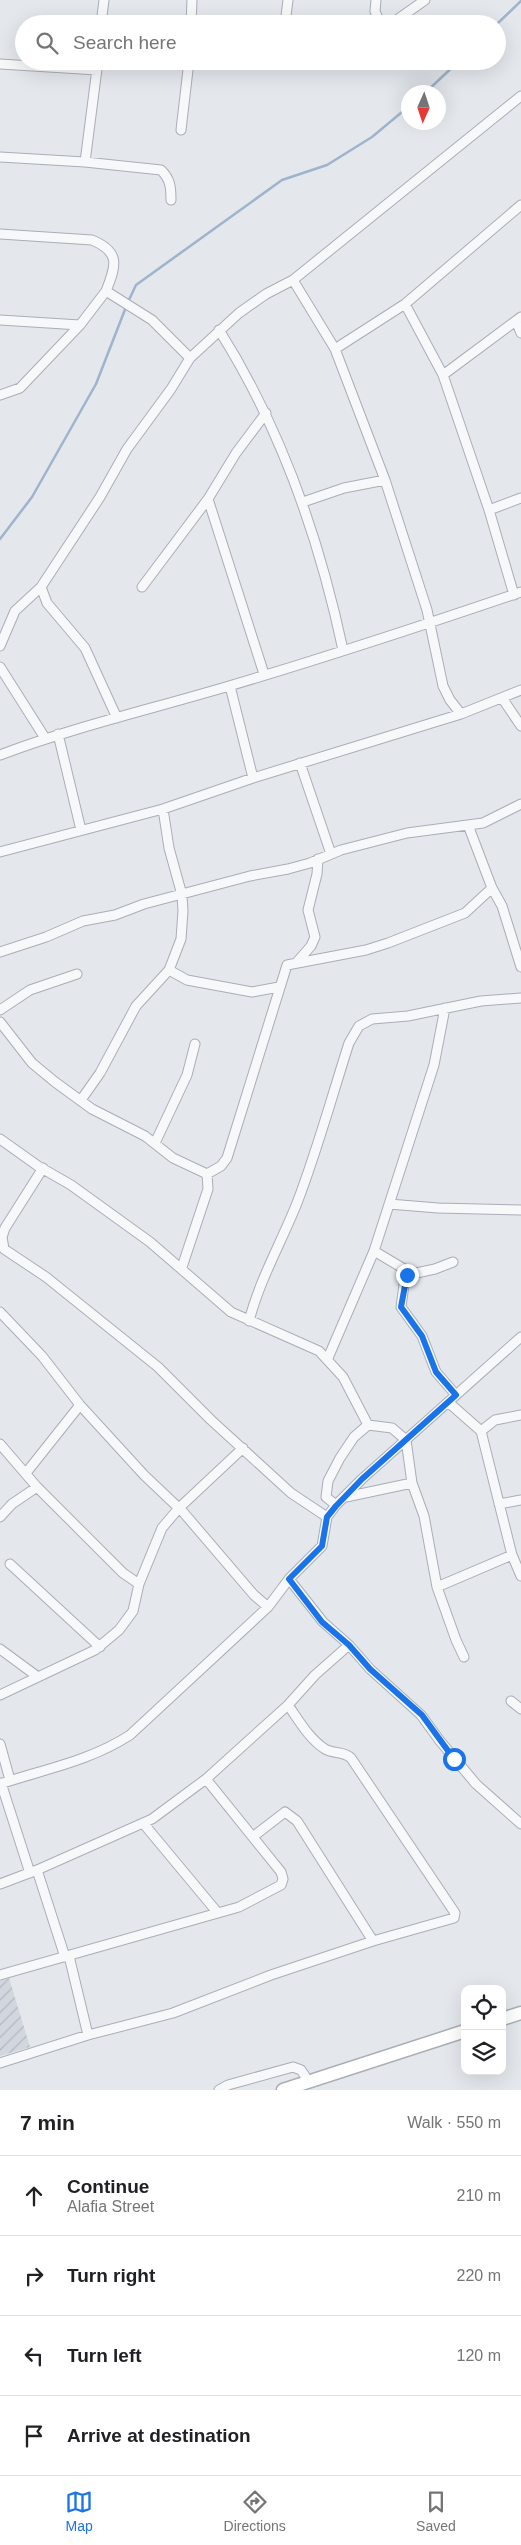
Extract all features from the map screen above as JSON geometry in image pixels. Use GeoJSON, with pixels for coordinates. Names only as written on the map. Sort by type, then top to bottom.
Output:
{"type":"FeatureCollection","features":[{"type":"Feature","properties":{"kind":"street"},"geometry":{"type":"LineString","coordinates":[[102,15],[104,0]]}},
{"type":"Feature","properties":{"kind":"street"},"geometry":{"type":"LineString","coordinates":[[191,15],[192,0]]}},
{"type":"Feature","properties":{"kind":"street"},"geometry":{"type":"LineString","coordinates":[[286,15],[288,0]]}},
{"type":"Feature","properties":{"kind":"street"},"geometry":{"type":"LineString","coordinates":[[376,0],[377,15]]}},
{"type":"Feature","properties":{"kind":"street"},"geometry":{"type":"LineString","coordinates":[[403,15],[425,0]]}},
{"type":"Feature","properties":{"kind":"street"},"geometry":{"type":"LineString","coordinates":[[0,64],[15,64]]}},
{"type":"Feature","properties":{"kind":"street"},"geometry":{"type":"LineString","coordinates":[[85,162],[96,70]]}},
{"type":"Feature","properties":{"kind":"street"},"geometry":{"type":"LineString","coordinates":[[181,130],[188,70]]}},
{"type":"Feature","properties":{"kind":"street"},"geometry":{"type":"LineString","coordinates":[[0,646],[15,611],[41,586],[100,497],[127,449],[171,389],[190,358],[219,330],[266,294],[292,280],[521,96]]}},
{"type":"Feature","properties":{"kind":"street"},"geometry":{"type":"LineString","coordinates":[[0,158],[85,162],[161,170],[168,177],[171,186],[171,200]]}},
{"type":"Feature","properties":{"kind":"street"},"geometry":{"type":"LineString","coordinates":[[334,349],[404,304],[521,205]]}},
{"type":"Feature","properties":{"kind":"street"},"geometry":{"type":"LineString","coordinates":[[0,234],[92,240],[104,244],[112,253],[115,262],[106,291],[80,325],[20,388],[0,395]]}},
{"type":"Feature","properties":{"kind":"street"},"geometry":{"type":"LineString","coordinates":[[292,280],[334,349],[385,480],[430,624],[443,686],[450,700],[461,714]]}},
{"type":"Feature","properties":{"kind":"street"},"geometry":{"type":"LineString","coordinates":[[106,291],[152,320],[190,358]]}},
{"type":"Feature","properties":{"kind":"street"},"geometry":{"type":"LineString","coordinates":[[0,755],[45,738],[230,686],[430,624],[517,594],[443,375],[404,304]]}},
{"type":"Feature","properties":{"kind":"street"},"geometry":{"type":"LineString","coordinates":[[443,375],[519,319],[521,333]]}},
{"type":"Feature","properties":{"kind":"street"},"geometry":{"type":"LineString","coordinates":[[0,320],[80,325]]}},
{"type":"Feature","properties":{"kind":"street"},"geometry":{"type":"LineString","coordinates":[[219,330],[241,365],[266,413],[303,502],[333,603],[343,650]]}},
{"type":"Feature","properties":{"kind":"street"},"geometry":{"type":"LineString","coordinates":[[142,587],[208,500],[236,453],[266,413]]}},
{"type":"Feature","properties":{"kind":"street"},"geometry":{"type":"LineString","coordinates":[[303,502],[344,488],[385,480]]}},
{"type":"Feature","properties":{"kind":"street"},"geometry":{"type":"LineString","coordinates":[[490,510],[521,498]]}},
{"type":"Feature","properties":{"kind":"street"},"geometry":{"type":"LineString","coordinates":[[208,500],[264,674]]}},
{"type":"Feature","properties":{"kind":"street"},"geometry":{"type":"LineString","coordinates":[[41,586],[48,603],[86,648],[117,718]]}},
{"type":"Feature","properties":{"kind":"street"},"geometry":{"type":"LineString","coordinates":[[0,667],[45,738]]}},
{"type":"Feature","properties":{"kind":"street"},"geometry":{"type":"LineString","coordinates":[[230,686],[253,778]]}},
{"type":"Feature","properties":{"kind":"street"},"geometry":{"type":"LineString","coordinates":[[0,852],[163,809],[300,763],[461,714],[521,690]]}},
{"type":"Feature","properties":{"kind":"street"},"geometry":{"type":"LineString","coordinates":[[502,698],[521,726]]}},
{"type":"Feature","properties":{"kind":"street"},"geometry":{"type":"LineString","coordinates":[[58,734],[81,830]]}},
{"type":"Feature","properties":{"kind":"street"},"geometry":{"type":"LineString","coordinates":[[300,763],[331,854]]}},
{"type":"Feature","properties":{"kind":"street"},"geometry":{"type":"LineString","coordinates":[[0,952],[46,937],[83,921],[115,915],[144,904],[250,876],[288,869],[331,854],[414,832],[468,825],[489,820],[521,804]]}},
{"type":"Feature","properties":{"kind":"street"},"geometry":{"type":"LineString","coordinates":[[81,1100],[100,1073],[136,1006],[169,970],[181,939],[182,895],[169,848],[163,809]]}},
{"type":"Feature","properties":{"kind":"street"},"geometry":{"type":"LineString","coordinates":[[468,825],[492,888],[502,906],[521,967]]}},
{"type":"Feature","properties":{"kind":"street"},"geometry":{"type":"LineString","coordinates":[[297,962],[311,946],[315,937],[308,910],[317,874],[318,859]]}},
{"type":"Feature","properties":{"kind":"street"},"geometry":{"type":"LineString","coordinates":[[207,1174],[221,1166],[228,1158],[287,965],[366,950],[388,943],[465,913],[492,888]]}},
{"type":"Feature","properties":{"kind":"street"},"geometry":{"type":"LineString","coordinates":[[169,970],[187,980],[252,992],[279,987]]}},
{"type":"Feature","properties":{"kind":"street"},"geometry":{"type":"LineString","coordinates":[[0,1010],[30,990],[77,974]]}},
{"type":"Feature","properties":{"kind":"street"},"geometry":{"type":"LineString","coordinates":[[249,1321],[264,1274],[292,1216],[312,1163],[328,1108],[354,1032],[364,1021],[372,1019],[408,1016],[481,1001],[521,998]]}},
{"type":"Feature","properties":{"kind":"street"},"geometry":{"type":"LineString","coordinates":[[328,1358],[374,1251],[434,1065],[445,1008]]}},
{"type":"Feature","properties":{"kind":"street"},"geometry":{"type":"LineString","coordinates":[[0,1022],[32,1063],[92,1109],[154,1143],[173,1158],[207,1174]]}},
{"type":"Feature","properties":{"kind":"street"},"geometry":{"type":"LineString","coordinates":[[154,1143],[187,1076],[195,1044]]}},
{"type":"Feature","properties":{"kind":"street"},"geometry":{"type":"LineString","coordinates":[[0,1139],[150,1242],[182,1267],[231,1312],[313,1347],[328,1358],[351,1390],[368,1425]]}},
{"type":"Feature","properties":{"kind":"street"},"geometry":{"type":"LineString","coordinates":[[44,1168],[6,1228],[2,1237],[4,1249],[46,1277],[158,1367],[211,1420],[291,1493],[327,1517]]}},
{"type":"Feature","properties":{"kind":"street"},"geometry":{"type":"LineString","coordinates":[[182,1267],[208,1189],[207,1174]]}},
{"type":"Feature","properties":{"kind":"street"},"geometry":{"type":"LineString","coordinates":[[389,1204],[438,1208],[521,1210]]}},
{"type":"Feature","properties":{"kind":"street"},"geometry":{"type":"LineString","coordinates":[[374,1251],[406,1270],[407,1275],[401,1307],[422,1336],[436,1372],[456,1395]]}},
{"type":"Feature","properties":{"kind":"street"},"geometry":{"type":"LineString","coordinates":[[407,1275],[436,1269],[453,1262]]}},
{"type":"Feature","properties":{"kind":"street"},"geometry":{"type":"LineString","coordinates":[[0,1312],[42,1356],[80,1404],[179,1508],[254,1595],[268,1607]]}},
{"type":"Feature","properties":{"kind":"street"},"geometry":{"type":"LineString","coordinates":[[88,2035],[67,1957],[1,1784],[79,1761],[111,1747],[130,1735],[268,1607],[289,1579],[322,1546],[327,1517],[362,1479],[521,1337]]}},
{"type":"Feature","properties":{"kind":"street"},"geometry":{"type":"LineString","coordinates":[[448,1402],[481,1431],[512,1555],[521,1576]]}},
{"type":"Feature","properties":{"kind":"street"},"geometry":{"type":"LineString","coordinates":[[26,1473],[80,1404]]}},
{"type":"Feature","properties":{"kind":"street"},"geometry":{"type":"LineString","coordinates":[[481,1431],[496,1420],[521,1415]]}},
{"type":"Feature","properties":{"kind":"street"},"geometry":{"type":"LineString","coordinates":[[336,1506],[326,1497],[328,1481],[354,1436],[368,1425],[392,1428],[406,1440],[412,1484],[424,1516],[437,1587],[464,1657]]}},
{"type":"Feature","properties":{"kind":"street"},"geometry":{"type":"LineString","coordinates":[[0,1444],[37,1487],[123,1573],[139,1584]]}},
{"type":"Feature","properties":{"kind":"street"},"geometry":{"type":"LineString","coordinates":[[0,1695],[100,1647],[118,1630],[133,1611],[139,1584],[162,1528],[179,1508],[243,1448]]}},
{"type":"Feature","properties":{"kind":"street"},"geometry":{"type":"LineString","coordinates":[[346,1497],[412,1484]]}},
{"type":"Feature","properties":{"kind":"street"},"geometry":{"type":"LineString","coordinates":[[0,1516],[12,1504],[37,1487]]}},
{"type":"Feature","properties":{"kind":"street"},"geometry":{"type":"LineString","coordinates":[[499,1504],[521,1500]]}},
{"type":"Feature","properties":{"kind":"street"},"geometry":{"type":"LineString","coordinates":[[437,1587],[512,1555]]}},
{"type":"Feature","properties":{"kind":"street"},"geometry":{"type":"LineString","coordinates":[[10,1564],[100,1647]]}},
{"type":"Feature","properties":{"kind":"street"},"geometry":{"type":"LineString","coordinates":[[289,1579],[315,1613],[349,1645],[370,1669],[422,1715],[440,1741],[476,1784],[521,1824]]}},
{"type":"Feature","properties":{"kind":"street"},"geometry":{"type":"LineString","coordinates":[[0,1884],[34,1872],[143,1823],[206,1779],[288,1705],[315,1675],[349,1645]]}},
{"type":"Feature","properties":{"kind":"street"},"geometry":{"type":"LineString","coordinates":[[0,1649],[38,1677]]}},
{"type":"Feature","properties":{"kind":"street"},"geometry":{"type":"LineString","coordinates":[[511,1701],[521,1710]]}},
{"type":"Feature","properties":{"kind":"street"},"geometry":{"type":"LineString","coordinates":[[0,2062],[88,2035],[172,2013],[271,1975],[374,1941],[449,1921],[454,1918],[455,1913],[351,1758],[346,1754],[322,1747],[303,1726],[288,1705]]}},
{"type":"Feature","properties":{"kind":"street"},"geometry":{"type":"LineString","coordinates":[[0,1744],[10,1780]]}},
{"type":"Feature","properties":{"kind":"street"},"geometry":{"type":"LineString","coordinates":[[0,1975],[247,1903],[281,1885],[283,1879],[281,1872],[254,1836],[206,1779]]}},
{"type":"Feature","properties":{"kind":"street"},"geometry":{"type":"LineString","coordinates":[[254,1836],[284,1812],[297,1821],[374,1941]]}},
{"type":"Feature","properties":{"kind":"street"},"geometry":{"type":"LineString","coordinates":[[143,1823],[217,1912]]}},
{"type":"Feature","properties":{"kind":"street"},"geometry":{"type":"LineString","coordinates":[[506,2018],[521,2013]]}},
{"type":"Feature","properties":{"kind":"street"},"geometry":{"type":"LineString","coordinates":[[283,2090],[461,2032]]}},
{"type":"Feature","properties":{"kind":"street"},"geometry":{"type":"LineString","coordinates":[[220,2090],[228,2085],[293,2067],[301,2070],[309,2082]]}},
{"type":"Feature","properties":{"kind":"shaded area"},"geometry":{"type":"Polygon","coordinates":[[[9,1978],[30,2047],[0,2056],[0,1981],[9,1978]]]}},
{"type":"Feature","properties":{"kind":"waterway"},"geometry":{"type":"LineString","coordinates":[[506,15],[521,1]]}},
{"type":"Feature","properties":{"kind":"waterway"},"geometry":{"type":"LineString","coordinates":[[433,85],[449,70]]}},
{"type":"Feature","properties":{"kind":"waterway"},"geometry":{"type":"LineString","coordinates":[[128,302],[136,285],[282,180],[327,165],[372,137],[401,113]]}},
{"type":"Feature","properties":{"kind":"waterway"},"geometry":{"type":"LineString","coordinates":[[0,539],[32,497],[96,384],[126,307]]}},
{"type":"Feature","properties":{"kind":"route"},"geometry":{"type":"LineString","coordinates":[[407,1275],[400,1303],[401,1307],[422,1336],[436,1372],[456,1395],[362,1479],[336,1506],[327,1517],[325,1538],[322,1546],[289,1579],[322,1622],[349,1645],[370,1669],[422,1715],[454,1759]]}}]}
